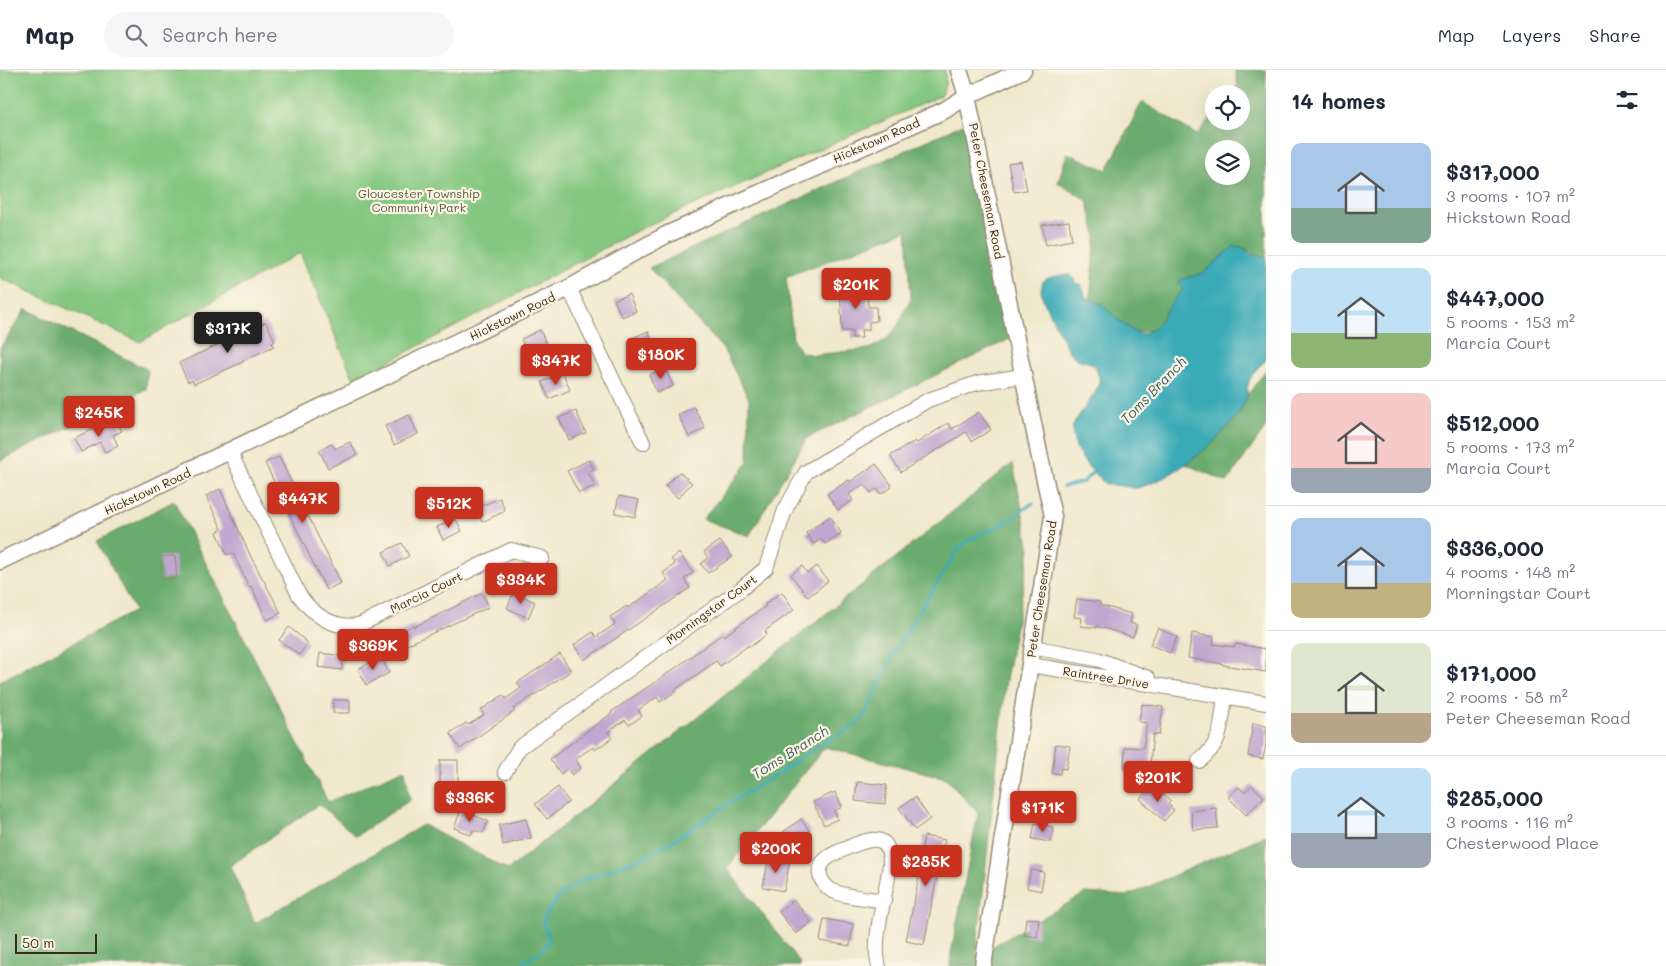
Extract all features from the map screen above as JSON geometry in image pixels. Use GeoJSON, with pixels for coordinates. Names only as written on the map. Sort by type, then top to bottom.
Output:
{"type":"FeatureCollection","features":[{"type":"Feature","properties":{"kind":"street","name":"Peter Cheeseman Road"},"geometry":{"type":"LineString","coordinates":[[958,70],[967,96],[1053,516],[983,966]]}},
{"type":"Feature","properties":{"kind":"street","name":"Hickstown Road"},"geometry":{"type":"LineString","coordinates":[[0,561],[569,288],[666,236],[945,110],[967,96],[1022,70]]}},
{"type":"Feature","properties":{"kind":"street"},"geometry":{"type":"LineString","coordinates":[[569,288],[643,443]]}},
{"type":"Feature","properties":{"kind":"street","name":"Morningstar Court"},"geometry":{"type":"LineString","coordinates":[[505,772],[519,748],[741,589],[766,568],[786,510],[806,472],[928,400],[976,383],[1023,376]]}},
{"type":"Feature","properties":{"kind":"street","name":"Marcia Court"},"geometry":{"type":"LineString","coordinates":[[230,452],[299,595],[308,607],[334,624],[346,627],[359,624],[511,550],[542,558]]}},
{"type":"Feature","properties":{"kind":"street","name":"Raintree Drive"},"geometry":{"type":"LineString","coordinates":[[1032,647],[1097,659],[1182,689]]}},
{"type":"Feature","properties":{"kind":"street","name":"Raintree Drive"},"geometry":{"type":"LineString","coordinates":[[1030,665],[1266,703]]}},
{"type":"Feature","properties":{"kind":"street"},"geometry":{"type":"LineString","coordinates":[[1199,761],[1210,753],[1218,739],[1226,696]]}},
{"type":"Feature","properties":{"kind":"street"},"geometry":{"type":"LineString","coordinates":[[879,966],[877,949],[890,864],[889,853],[884,844],[868,839],[829,857],[822,864],[819,873],[820,877],[833,891],[884,901]]}},
{"type":"Feature","properties":{"kind":"green space","name":"Gloucester Township Community Park"},"geometry":{"type":"Polygon","coordinates":[[[0,70],[945,70],[945,77],[944,87],[940,96],[646,226],[354,380],[300,253],[140,342],[0,278],[0,70]]]}},
{"type":"Feature","properties":{"kind":"green space"},"geometry":{"type":"Polygon","coordinates":[[[1235,70],[1266,70],[1266,258],[1238,246],[1161,329],[1135,332],[1090,299],[1096,235],[1087,200],[1058,183],[1067,153],[1107,170],[1142,102],[1197,135],[1205,125],[1205,130],[1250,130],[1250,85],[1238,85],[1235,70]]]}},
{"type":"Feature","properties":{"kind":"green space"},"geometry":{"type":"Polygon","coordinates":[[[972,120],[1016,336],[807,438],[749,536],[703,519],[748,463],[749,399],[723,349],[649,268],[972,120]],[[907,230],[786,277],[793,339],[800,352],[814,355],[869,349],[886,340],[897,327],[911,298],[907,230]]]}},
{"type":"Feature","properties":{"kind":"green space"},"geometry":{"type":"Polygon","coordinates":[[[26,309],[148,370],[146,389],[0,461],[0,348],[26,309]]]}},
{"type":"Feature","properties":{"kind":"green space"},"geometry":{"type":"Polygon","coordinates":[[[1266,370],[1266,427],[1227,482],[1176,460],[1224,427],[1266,370]]]}},
{"type":"Feature","properties":{"kind":"green space"},"geometry":{"type":"Polygon","coordinates":[[[1013,463],[1030,550],[1006,680],[976,956],[1086,893],[1127,896],[1266,835],[1266,966],[950,966],[978,813],[946,778],[825,747],[727,868],[800,963],[800,966],[0,966],[0,681],[135,611],[97,541],[174,501],[328,802],[405,769],[410,800],[356,836],[319,804],[230,866],[255,923],[423,825],[508,870],[1013,463]]]}},
{"type":"Feature","properties":{"kind":"water"},"geometry":{"type":"Polygon","coordinates":[[[1234,246],[1242,247],[1250,253],[1266,258],[1266,360],[1251,378],[1243,406],[1235,418],[1211,444],[1181,468],[1150,484],[1136,488],[1106,485],[1084,461],[1073,436],[1075,421],[1095,393],[1099,377],[1091,363],[1076,359],[1069,352],[1043,300],[1041,290],[1043,281],[1058,276],[1072,276],[1076,284],[1081,284],[1086,298],[1101,304],[1132,330],[1146,333],[1158,324],[1175,298],[1183,290],[1179,283],[1180,280],[1203,273],[1234,246]]]}},
{"type":"Feature","properties":{"kind":"building"},"geometry":{"type":"Polygon","coordinates":[[[1021,161],[1027,190],[1014,192],[1008,163],[1021,161]]]}},
{"type":"Feature","properties":{"kind":"building"},"geometry":{"type":"Polygon","coordinates":[[[1069,221],[1072,240],[1046,245],[1042,225],[1069,221]]]}},
{"type":"Feature","properties":{"kind":"building"},"geometry":{"type":"Polygon","coordinates":[[[867,285],[868,307],[876,307],[877,321],[869,322],[869,330],[861,330],[862,338],[852,338],[852,331],[842,331],[840,286],[867,285]]]}},
{"type":"Feature","properties":{"kind":"building"},"geometry":{"type":"Polygon","coordinates":[[[629,294],[636,311],[622,317],[614,300],[629,294]]]}},
{"type":"Feature","properties":{"kind":"building"},"geometry":{"type":"Polygon","coordinates":[[[266,322],[275,341],[272,343],[274,346],[194,384],[192,380],[188,382],[179,363],[266,322]]]}},
{"type":"Feature","properties":{"kind":"building"},"geometry":{"type":"Polygon","coordinates":[[[540,330],[551,354],[532,363],[521,339],[540,330]]]}},
{"type":"Feature","properties":{"kind":"building"},"geometry":{"type":"Polygon","coordinates":[[[648,331],[656,349],[640,356],[632,338],[648,331]]]}},
{"type":"Feature","properties":{"kind":"building"},"geometry":{"type":"Polygon","coordinates":[[[665,368],[673,386],[657,393],[649,375],[665,368]]]}},
{"type":"Feature","properties":{"kind":"building"},"geometry":{"type":"Polygon","coordinates":[[[563,373],[570,390],[549,399],[542,382],[563,373]]]}},
{"type":"Feature","properties":{"kind":"building"},"geometry":{"type":"Polygon","coordinates":[[[694,407],[705,428],[689,437],[678,415],[694,407]]]}},
{"type":"Feature","properties":{"kind":"building"},"geometry":{"type":"Polygon","coordinates":[[[576,411],[586,433],[569,440],[559,418],[576,411]]]}},
{"type":"Feature","properties":{"kind":"building"},"geometry":{"type":"Polygon","coordinates":[[[979,412],[991,430],[972,441],[966,432],[901,472],[890,456],[915,441],[917,443],[948,423],[952,429],[979,412]]]}},
{"type":"Feature","properties":{"kind":"building"},"geometry":{"type":"Polygon","coordinates":[[[409,415],[418,434],[394,445],[385,426],[409,415]]]}},
{"type":"Feature","properties":{"kind":"building"},"geometry":{"type":"Polygon","coordinates":[[[117,422],[122,431],[113,435],[118,446],[105,452],[100,442],[81,452],[74,438],[98,427],[100,430],[117,422]]]}},
{"type":"Feature","properties":{"kind":"building"},"geometry":{"type":"Polygon","coordinates":[[[350,442],[357,455],[328,468],[319,450],[332,444],[335,449],[350,442]]]}},
{"type":"Feature","properties":{"kind":"building"},"geometry":{"type":"Polygon","coordinates":[[[279,457],[341,583],[326,590],[265,463],[279,457]]]}},
{"type":"Feature","properties":{"kind":"building"},"geometry":{"type":"Polygon","coordinates":[[[589,460],[594,470],[588,472],[595,486],[579,493],[567,471],[589,460]]]}},
{"type":"Feature","properties":{"kind":"building"},"geometry":{"type":"Polygon","coordinates":[[[876,464],[891,484],[891,488],[881,494],[877,489],[871,493],[864,484],[849,494],[853,500],[838,510],[827,494],[849,480],[850,482],[876,464]]]}},
{"type":"Feature","properties":{"kind":"building"},"geometry":{"type":"Polygon","coordinates":[[[679,472],[692,483],[678,498],[665,486],[679,472]]]}},
{"type":"Feature","properties":{"kind":"building"},"geometry":{"type":"Polygon","coordinates":[[[220,489],[251,557],[281,613],[267,620],[233,553],[227,555],[217,532],[222,529],[206,496],[220,489]]]}},
{"type":"Feature","properties":{"kind":"building"},"geometry":{"type":"Polygon","coordinates":[[[619,496],[639,500],[635,517],[615,513],[619,496]]]}},
{"type":"Feature","properties":{"kind":"building"},"geometry":{"type":"Polygon","coordinates":[[[500,498],[505,511],[482,522],[476,508],[500,498]]]}},
{"type":"Feature","properties":{"kind":"building"},"geometry":{"type":"Polygon","coordinates":[[[830,516],[841,533],[825,544],[821,539],[814,544],[806,533],[830,516]]]}},
{"type":"Feature","properties":{"kind":"building"},"geometry":{"type":"Polygon","coordinates":[[[456,519],[462,531],[443,540],[437,527],[456,519]]]}},
{"type":"Feature","properties":{"kind":"building"},"geometry":{"type":"Polygon","coordinates":[[[720,541],[732,557],[708,573],[701,564],[708,558],[704,552],[720,541]]]}},
{"type":"Feature","properties":{"kind":"building"},"geometry":{"type":"Polygon","coordinates":[[[402,543],[409,556],[390,566],[383,552],[402,543]]]}},
{"type":"Feature","properties":{"kind":"building"},"geometry":{"type":"Polygon","coordinates":[[[679,553],[693,573],[684,579],[690,588],[584,660],[574,645],[593,632],[596,637],[615,624],[610,617],[627,606],[628,608],[668,580],[663,573],[675,564],[671,559],[679,553]]]}},
{"type":"Feature","properties":{"kind":"building"},"geometry":{"type":"Polygon","coordinates":[[[175,556],[177,578],[162,579],[160,557],[175,556]]]}},
{"type":"Feature","properties":{"kind":"building"},"geometry":{"type":"Polygon","coordinates":[[[802,566],[807,573],[817,566],[828,581],[808,597],[791,575],[802,566]]]}},
{"type":"Feature","properties":{"kind":"building"},"geometry":{"type":"Polygon","coordinates":[[[514,592],[535,602],[528,618],[507,608],[514,592]]]}},
{"type":"Feature","properties":{"kind":"building"},"geometry":{"type":"Polygon","coordinates":[[[782,592],[794,610],[765,631],[767,634],[720,666],[716,661],[660,702],[657,697],[638,710],[642,716],[629,725],[625,720],[608,732],[612,738],[595,750],[593,747],[575,759],[581,768],[572,775],[567,769],[561,774],[550,759],[611,712],[722,634],[724,636],[782,592]]]}},
{"type":"Feature","properties":{"kind":"building"},"geometry":{"type":"Polygon","coordinates":[[[482,593],[489,607],[398,649],[391,636],[414,625],[414,627],[482,593]]]}},
{"type":"Feature","properties":{"kind":"building"},"geometry":{"type":"Polygon","coordinates":[[[1077,599],[1100,602],[1100,605],[1132,614],[1130,623],[1137,625],[1133,637],[1097,626],[1097,628],[1081,626],[1082,618],[1074,617],[1077,599]]]}},
{"type":"Feature","properties":{"kind":"building"},"geometry":{"type":"Polygon","coordinates":[[[289,627],[308,643],[299,655],[279,640],[289,627]]]}},
{"type":"Feature","properties":{"kind":"building"},"geometry":{"type":"Polygon","coordinates":[[[1158,628],[1177,637],[1170,653],[1150,645],[1158,628]]]}},
{"type":"Feature","properties":{"kind":"building"},"geometry":{"type":"Polygon","coordinates":[[[1192,633],[1214,637],[1213,644],[1235,647],[1236,644],[1266,649],[1266,672],[1188,658],[1192,633]]]}},
{"type":"Feature","properties":{"kind":"building"},"geometry":{"type":"Polygon","coordinates":[[[320,653],[343,656],[342,670],[318,667],[320,653]]]}},
{"type":"Feature","properties":{"kind":"building"},"geometry":{"type":"Polygon","coordinates":[[[560,654],[571,671],[513,709],[515,711],[460,749],[450,733],[484,715],[481,710],[503,695],[506,699],[521,688],[517,683],[560,654]]]}},
{"type":"Feature","properties":{"kind":"building"},"geometry":{"type":"Polygon","coordinates":[[[381,657],[389,673],[366,685],[358,669],[381,657]]]}},
{"type":"Feature","properties":{"kind":"building"},"geometry":{"type":"Polygon","coordinates":[[[333,700],[350,700],[350,713],[333,713],[333,700]]]}},
{"type":"Feature","properties":{"kind":"building"},"geometry":{"type":"Polygon","coordinates":[[[1142,704],[1163,707],[1159,735],[1153,734],[1150,764],[1142,764],[1142,771],[1124,770],[1125,747],[1143,748],[1147,723],[1139,722],[1142,704]]]}},
{"type":"Feature","properties":{"kind":"building"},"geometry":{"type":"Polygon","coordinates":[[[1253,723],[1266,726],[1266,744],[1263,759],[1248,756],[1253,723]]]}},
{"type":"Feature","properties":{"kind":"building"},"geometry":{"type":"Polygon","coordinates":[[[1056,744],[1070,746],[1066,769],[1061,768],[1060,774],[1052,773],[1056,744]]]}},
{"type":"Feature","properties":{"kind":"building"},"geometry":{"type":"Polygon","coordinates":[[[440,760],[458,760],[458,788],[440,788],[440,760]]]}},
{"type":"Feature","properties":{"kind":"building"},"geometry":{"type":"Polygon","coordinates":[[[857,782],[887,785],[885,804],[855,801],[857,782]]]}},
{"type":"Feature","properties":{"kind":"building"},"geometry":{"type":"Polygon","coordinates":[[[1153,785],[1171,801],[1168,804],[1174,810],[1164,821],[1140,799],[1153,785]]]}},
{"type":"Feature","properties":{"kind":"building"},"geometry":{"type":"Polygon","coordinates":[[[1252,785],[1264,797],[1246,815],[1228,797],[1239,787],[1244,792],[1252,785]]]}},
{"type":"Feature","properties":{"kind":"building"},"geometry":{"type":"Polygon","coordinates":[[[558,787],[569,802],[547,819],[535,804],[558,787]]]}},
{"type":"Feature","properties":{"kind":"building"},"geometry":{"type":"Polygon","coordinates":[[[835,792],[842,807],[834,811],[838,819],[824,825],[813,802],[835,792]]]}},
{"type":"Feature","properties":{"kind":"building"},"geometry":{"type":"Polygon","coordinates":[[[915,797],[930,819],[915,830],[899,808],[915,797]]]}},
{"type":"Feature","properties":{"kind":"building"},"geometry":{"type":"Polygon","coordinates":[[[1216,808],[1218,828],[1193,830],[1191,811],[1216,808]]]}},
{"type":"Feature","properties":{"kind":"building"},"geometry":{"type":"Polygon","coordinates":[[[461,810],[488,821],[483,833],[473,830],[471,835],[454,828],[461,810]]]}},
{"type":"Feature","properties":{"kind":"building"},"geometry":{"type":"Polygon","coordinates":[[[526,819],[531,838],[503,845],[499,825],[526,819]]]}},
{"type":"Feature","properties":{"kind":"building"},"geometry":{"type":"Polygon","coordinates":[[[801,819],[811,833],[792,847],[782,833],[801,819]]]}},
{"type":"Feature","properties":{"kind":"building"},"geometry":{"type":"Polygon","coordinates":[[[1035,823],[1053,827],[1051,842],[1032,839],[1035,823]]]}},
{"type":"Feature","properties":{"kind":"building"},"geometry":{"type":"Polygon","coordinates":[[[924,836],[945,840],[943,848],[948,849],[944,871],[938,870],[924,945],[906,941],[921,867],[918,867],[924,836]]]}},
{"type":"Feature","properties":{"kind":"building"},"geometry":{"type":"Polygon","coordinates":[[[769,856],[790,860],[784,891],[763,887],[769,856]]]}},
{"type":"Feature","properties":{"kind":"building"},"geometry":{"type":"Polygon","coordinates":[[[1031,870],[1044,872],[1041,891],[1027,888],[1031,870]]]}},
{"type":"Feature","properties":{"kind":"building"},"geometry":{"type":"Polygon","coordinates":[[[794,900],[811,922],[796,934],[779,912],[794,900]]]}},
{"type":"Feature","properties":{"kind":"building"},"geometry":{"type":"Polygon","coordinates":[[[1026,918],[1039,919],[1037,937],[1024,935],[1026,918]]]}},
{"type":"Feature","properties":{"kind":"building"},"geometry":{"type":"Polygon","coordinates":[[[824,919],[853,924],[850,946],[820,941],[824,919]]]}},
{"type":"Feature","properties":{"kind":"waterway","name":"Toms Branch"},"geometry":{"type":"LineString","coordinates":[[1063,487],[1083,482],[1095,470]]}},
{"type":"Feature","properties":{"kind":"waterway","name":"Toms Branch"},"geometry":{"type":"LineString","coordinates":[[518,966],[541,951],[548,943],[549,937],[543,924],[545,915],[562,893],[583,880],[643,857],[668,844],[807,753],[856,725],[865,715],[893,653],[959,548],[973,538],[1006,522],[1033,503]]}}]}
